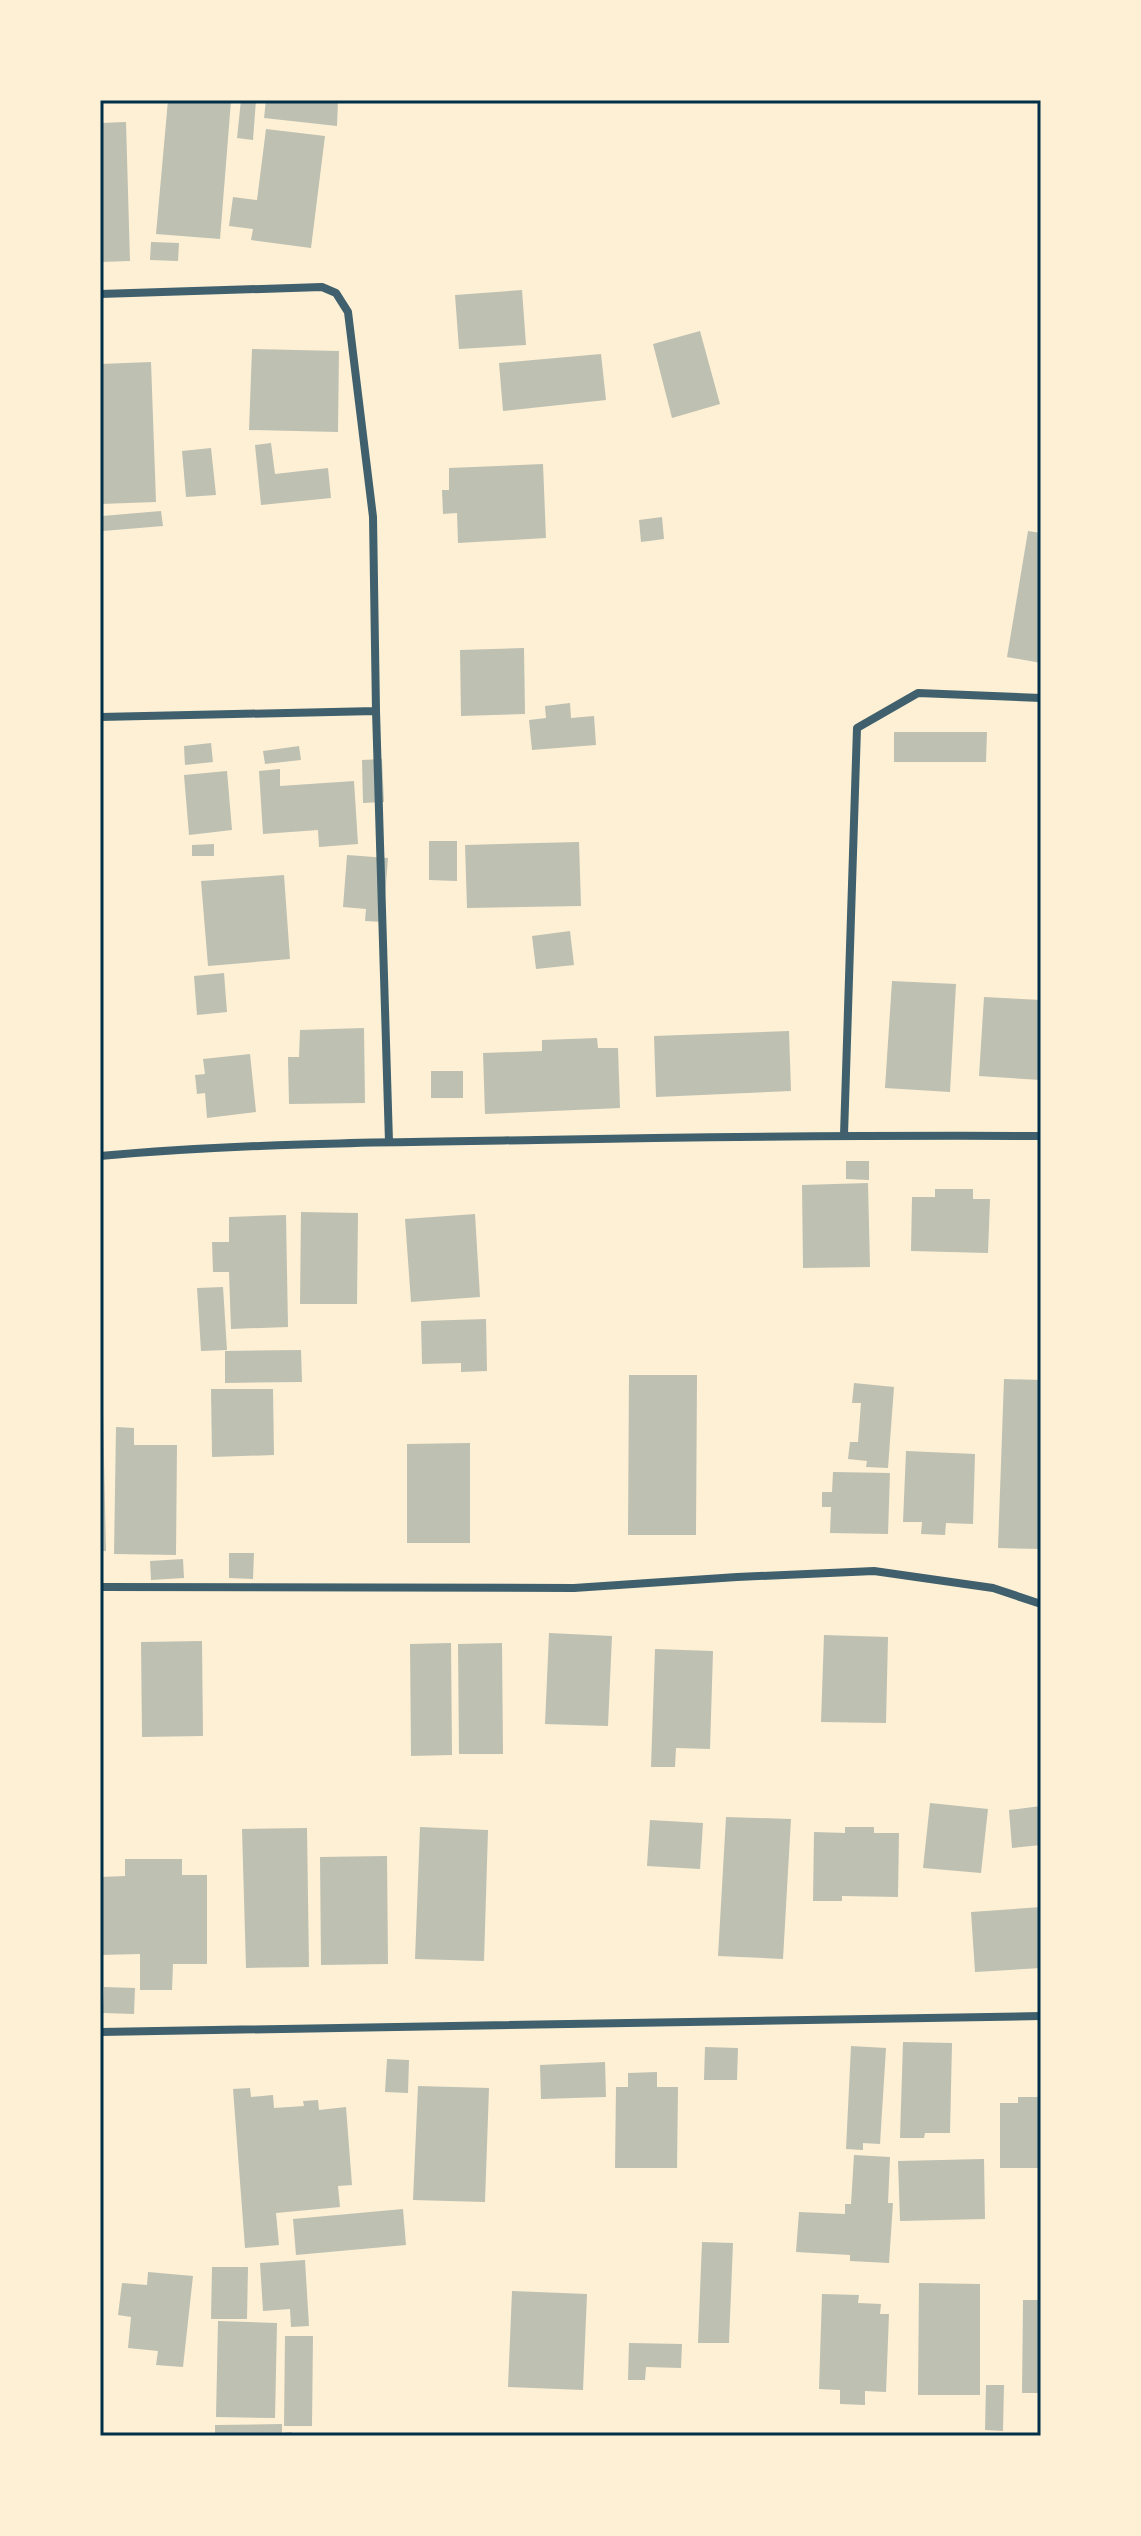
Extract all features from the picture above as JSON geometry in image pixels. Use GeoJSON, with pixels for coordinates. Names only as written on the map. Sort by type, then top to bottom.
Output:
{"type":"FeatureCollection","features":[{"type":"Feature","properties":{"kind":"street"},"geometry":{"type":"LineString","coordinates":[[100,294],[322,287],[336,293],[348,312],[373,517],[389,1142]]}},
{"type":"Feature","properties":{"kind":"street"},"geometry":{"type":"LineString","coordinates":[[844,1135],[857,728],[918,693],[1041,698]]}},
{"type":"Feature","properties":{"kind":"street"},"geometry":{"type":"LineString","coordinates":[[100,717],[376,711]]}},
{"type":"Feature","properties":{"kind":"street"},"geometry":{"type":"LineString","coordinates":[[100,1156],[389,1142],[844,1135],[1041,1136]]}},
{"type":"Feature","properties":{"kind":"street"},"geometry":{"type":"LineString","coordinates":[[100,1587],[574,1588],[874,1571],[993,1588],[1041,1604]]}},
{"type":"Feature","properties":{"kind":"street"},"geometry":{"type":"LineString","coordinates":[[100,2032],[1041,2016]]}},
{"type":"Feature","properties":{"kind":"building"},"geometry":{"type":"Polygon","coordinates":[[[168,100],[231,101],[220,239],[156,234],[168,100]]]}},
{"type":"Feature","properties":{"kind":"building"},"geometry":{"type":"Polygon","coordinates":[[[241,100],[256,100],[253,140],[237,138],[241,100]]]}},
{"type":"Feature","properties":{"kind":"building"},"geometry":{"type":"Polygon","coordinates":[[[266,100],[338,100],[337,126],[264,118],[266,100]]]}},
{"type":"Feature","properties":{"kind":"building"},"geometry":{"type":"Polygon","coordinates":[[[126,122],[130,261],[100,262],[100,123],[126,122]]]}},
{"type":"Feature","properties":{"kind":"building"},"geometry":{"type":"Polygon","coordinates":[[[266,129],[325,136],[311,248],[251,240],[253,229],[229,226],[233,197],[257,200],[266,129]]]}},
{"type":"Feature","properties":{"kind":"building"},"geometry":{"type":"Polygon","coordinates":[[[151,242],[179,243],[178,261],[150,260],[151,242]]]}},
{"type":"Feature","properties":{"kind":"building"},"geometry":{"type":"Polygon","coordinates":[[[522,290],[526,345],[459,349],[455,295],[522,290]]]}},
{"type":"Feature","properties":{"kind":"building"},"geometry":{"type":"Polygon","coordinates":[[[700,331],[720,404],[672,418],[653,344],[700,331]]]}},
{"type":"Feature","properties":{"kind":"building"},"geometry":{"type":"Polygon","coordinates":[[[252,349],[339,351],[338,432],[249,430],[252,349]]]}},
{"type":"Feature","properties":{"kind":"building"},"geometry":{"type":"Polygon","coordinates":[[[601,354],[606,400],[503,411],[499,363],[601,354]]]}},
{"type":"Feature","properties":{"kind":"building"},"geometry":{"type":"Polygon","coordinates":[[[151,362],[156,502],[100,504],[100,364],[151,362]]]}},
{"type":"Feature","properties":{"kind":"building"},"geometry":{"type":"Polygon","coordinates":[[[271,443],[275,474],[328,468],[331,498],[261,505],[255,445],[271,443]]]}},
{"type":"Feature","properties":{"kind":"building"},"geometry":{"type":"Polygon","coordinates":[[[211,448],[216,495],[186,497],[182,451],[211,448]]]}},
{"type":"Feature","properties":{"kind":"building"},"geometry":{"type":"Polygon","coordinates":[[[543,464],[546,538],[458,543],[457,513],[443,514],[442,490],[449,490],[449,468],[543,464]]]}},
{"type":"Feature","properties":{"kind":"building"},"geometry":{"type":"Polygon","coordinates":[[[161,511],[163,526],[103,531],[102,516],[161,511]]]}},
{"type":"Feature","properties":{"kind":"building"},"geometry":{"type":"Polygon","coordinates":[[[662,517],[664,539],[641,542],[639,520],[662,517]]]}},
{"type":"Feature","properties":{"kind":"building"},"geometry":{"type":"Polygon","coordinates":[[[1028,531],[1041,533],[1041,663],[1007,657],[1028,531]]]}},
{"type":"Feature","properties":{"kind":"building"},"geometry":{"type":"Polygon","coordinates":[[[524,648],[525,714],[461,716],[460,650],[524,648]]]}},
{"type":"Feature","properties":{"kind":"building"},"geometry":{"type":"Polygon","coordinates":[[[570,703],[571,718],[594,716],[596,745],[532,750],[529,720],[546,718],[545,706],[570,703]]]}},
{"type":"Feature","properties":{"kind":"building"},"geometry":{"type":"Polygon","coordinates":[[[894,732],[987,732],[986,762],[894,762],[894,732]]]}},
{"type":"Feature","properties":{"kind":"building"},"geometry":{"type":"Polygon","coordinates":[[[211,743],[213,762],[185,765],[184,746],[211,743]]]}},
{"type":"Feature","properties":{"kind":"building"},"geometry":{"type":"Polygon","coordinates":[[[299,746],[301,760],[265,764],[263,751],[299,746]]]}},
{"type":"Feature","properties":{"kind":"building"},"geometry":{"type":"Polygon","coordinates":[[[382,759],[384,802],[363,803],[362,760],[382,759]]]}},
{"type":"Feature","properties":{"kind":"building"},"geometry":{"type":"Polygon","coordinates":[[[280,769],[280,786],[354,781],[358,844],[319,847],[318,830],[263,834],[259,771],[280,769]]]}},
{"type":"Feature","properties":{"kind":"building"},"geometry":{"type":"Polygon","coordinates":[[[227,771],[232,830],[189,835],[184,775],[227,771]]]}},
{"type":"Feature","properties":{"kind":"building"},"geometry":{"type":"Polygon","coordinates":[[[429,841],[457,841],[457,881],[429,880],[429,841]]]}},
{"type":"Feature","properties":{"kind":"building"},"geometry":{"type":"Polygon","coordinates":[[[579,842],[581,906],[467,908],[465,845],[579,842]]]}},
{"type":"Feature","properties":{"kind":"building"},"geometry":{"type":"Polygon","coordinates":[[[214,844],[214,856],[192,856],[192,845],[214,844]]]}},
{"type":"Feature","properties":{"kind":"building"},"geometry":{"type":"Polygon","coordinates":[[[347,855],[388,858],[383,922],[365,921],[366,909],[343,907],[347,855]]]}},
{"type":"Feature","properties":{"kind":"building"},"geometry":{"type":"Polygon","coordinates":[[[284,875],[290,959],[208,966],[201,881],[284,875]]]}},
{"type":"Feature","properties":{"kind":"building"},"geometry":{"type":"Polygon","coordinates":[[[570,931],[574,965],[536,969],[532,936],[570,931]]]}},
{"type":"Feature","properties":{"kind":"building"},"geometry":{"type":"Polygon","coordinates":[[[224,973],[227,1012],[197,1015],[194,976],[224,973]]]}},
{"type":"Feature","properties":{"kind":"building"},"geometry":{"type":"Polygon","coordinates":[[[892,981],[956,984],[950,1092],[885,1088],[892,981]]]}},
{"type":"Feature","properties":{"kind":"building"},"geometry":{"type":"Polygon","coordinates":[[[984,997],[1041,1000],[1041,1080],[979,1076],[984,997]]]}},
{"type":"Feature","properties":{"kind":"building"},"geometry":{"type":"Polygon","coordinates":[[[364,1028],[365,1103],[289,1104],[288,1057],[299,1057],[300,1030],[364,1028]]]}},
{"type":"Feature","properties":{"kind":"building"},"geometry":{"type":"Polygon","coordinates":[[[789,1031],[791,1091],[656,1097],[654,1036],[789,1031]]]}},
{"type":"Feature","properties":{"kind":"building"},"geometry":{"type":"Polygon","coordinates":[[[597,1038],[598,1048],[618,1048],[620,1108],[485,1114],[483,1053],[542,1051],[542,1040],[597,1038]]]}},
{"type":"Feature","properties":{"kind":"building"},"geometry":{"type":"Polygon","coordinates":[[[250,1054],[256,1112],[207,1118],[205,1093],[197,1094],[195,1075],[205,1074],[203,1059],[250,1054]]]}},
{"type":"Feature","properties":{"kind":"building"},"geometry":{"type":"Polygon","coordinates":[[[431,1071],[463,1071],[463,1098],[431,1098],[431,1071]]]}},
{"type":"Feature","properties":{"kind":"building"},"geometry":{"type":"Polygon","coordinates":[[[846,1161],[869,1161],[869,1180],[846,1179],[846,1161]]]}},
{"type":"Feature","properties":{"kind":"building"},"geometry":{"type":"Polygon","coordinates":[[[868,1183],[870,1267],[803,1268],[802,1185],[868,1183]]]}},
{"type":"Feature","properties":{"kind":"building"},"geometry":{"type":"Polygon","coordinates":[[[935,1189],[973,1189],[973,1199],[990,1199],[988,1253],[911,1251],[912,1197],[935,1197],[935,1189]]]}},
{"type":"Feature","properties":{"kind":"building"},"geometry":{"type":"Polygon","coordinates":[[[301,1212],[358,1213],[357,1304],[300,1304],[301,1212]]]}},
{"type":"Feature","properties":{"kind":"building"},"geometry":{"type":"Polygon","coordinates":[[[475,1214],[480,1297],[411,1302],[405,1219],[475,1214]]]}},
{"type":"Feature","properties":{"kind":"building"},"geometry":{"type":"Polygon","coordinates":[[[286,1215],[288,1327],[231,1329],[229,1272],[213,1272],[212,1242],[229,1242],[229,1217],[286,1215]]]}},
{"type":"Feature","properties":{"kind":"building"},"geometry":{"type":"Polygon","coordinates":[[[223,1287],[227,1350],[201,1351],[197,1288],[223,1287]]]}},
{"type":"Feature","properties":{"kind":"building"},"geometry":{"type":"Polygon","coordinates":[[[486,1319],[487,1371],[461,1372],[461,1363],[422,1364],[421,1321],[486,1319]]]}},
{"type":"Feature","properties":{"kind":"building"},"geometry":{"type":"Polygon","coordinates":[[[301,1350],[302,1382],[225,1383],[225,1351],[301,1350]]]}},
{"type":"Feature","properties":{"kind":"building"},"geometry":{"type":"Polygon","coordinates":[[[629,1375],[697,1375],[696,1535],[628,1535],[629,1375]]]}},
{"type":"Feature","properties":{"kind":"building"},"geometry":{"type":"Polygon","coordinates":[[[1004,1379],[1041,1380],[1041,1549],[998,1548],[1004,1379]]]}},
{"type":"Feature","properties":{"kind":"building"},"geometry":{"type":"Polygon","coordinates":[[[854,1383],[894,1387],[888,1468],[866,1467],[867,1461],[848,1459],[850,1442],[858,1442],[861,1403],[852,1403],[854,1383]]]}},
{"type":"Feature","properties":{"kind":"building"},"geometry":{"type":"Polygon","coordinates":[[[211,1389],[273,1389],[274,1455],[212,1457],[211,1389]]]}},
{"type":"Feature","properties":{"kind":"building"},"geometry":{"type":"Polygon","coordinates":[[[100,1413],[103,1413],[106,1551],[100,1551],[100,1413]]]}},
{"type":"Feature","properties":{"kind":"building"},"geometry":{"type":"Polygon","coordinates":[[[116,1427],[134,1428],[134,1445],[177,1445],[176,1555],[114,1554],[116,1427]]]}},
{"type":"Feature","properties":{"kind":"building"},"geometry":{"type":"Polygon","coordinates":[[[470,1443],[470,1543],[407,1543],[407,1444],[470,1443]]]}},
{"type":"Feature","properties":{"kind":"building"},"geometry":{"type":"Polygon","coordinates":[[[906,1451],[975,1454],[973,1524],[946,1523],[945,1535],[921,1534],[922,1522],[903,1522],[906,1451]]]}},
{"type":"Feature","properties":{"kind":"building"},"geometry":{"type":"Polygon","coordinates":[[[833,1472],[890,1473],[888,1534],[830,1533],[831,1507],[822,1507],[822,1492],[832,1492],[833,1472]]]}},
{"type":"Feature","properties":{"kind":"building"},"geometry":{"type":"Polygon","coordinates":[[[229,1553],[254,1553],[253,1579],[229,1578],[229,1553]]]}},
{"type":"Feature","properties":{"kind":"building"},"geometry":{"type":"Polygon","coordinates":[[[183,1559],[184,1578],[151,1580],[150,1561],[183,1559]]]}},
{"type":"Feature","properties":{"kind":"building"},"geometry":{"type":"Polygon","coordinates":[[[549,1633],[612,1636],[608,1726],[545,1724],[549,1633]]]}},
{"type":"Feature","properties":{"kind":"building"},"geometry":{"type":"Polygon","coordinates":[[[824,1635],[888,1637],[886,1723],[821,1722],[824,1635]]]}},
{"type":"Feature","properties":{"kind":"building"},"geometry":{"type":"Polygon","coordinates":[[[202,1641],[203,1736],[142,1737],[141,1642],[202,1641]]]}},
{"type":"Feature","properties":{"kind":"building"},"geometry":{"type":"Polygon","coordinates":[[[451,1643],[452,1755],[411,1756],[410,1644],[451,1643]]]}},
{"type":"Feature","properties":{"kind":"building"},"geometry":{"type":"Polygon","coordinates":[[[502,1643],[503,1754],[459,1754],[458,1644],[502,1643]]]}},
{"type":"Feature","properties":{"kind":"building"},"geometry":{"type":"Polygon","coordinates":[[[655,1649],[713,1651],[710,1749],[676,1748],[675,1767],[651,1767],[655,1649]]]}},
{"type":"Feature","properties":{"kind":"building"},"geometry":{"type":"Polygon","coordinates":[[[930,1803],[988,1809],[981,1873],[923,1868],[930,1803]]]}},
{"type":"Feature","properties":{"kind":"building"},"geometry":{"type":"Polygon","coordinates":[[[1041,1806],[1041,1845],[1012,1848],[1009,1810],[1041,1806]]]}},
{"type":"Feature","properties":{"kind":"building"},"geometry":{"type":"Polygon","coordinates":[[[726,1817],[791,1819],[783,1959],[718,1956],[726,1817]]]}},
{"type":"Feature","properties":{"kind":"building"},"geometry":{"type":"Polygon","coordinates":[[[650,1820],[703,1823],[700,1869],[647,1866],[650,1820]]]}},
{"type":"Feature","properties":{"kind":"building"},"geometry":{"type":"Polygon","coordinates":[[[420,1827],[488,1830],[484,1961],[415,1959],[420,1827]]]}},
{"type":"Feature","properties":{"kind":"building"},"geometry":{"type":"Polygon","coordinates":[[[845,1827],[874,1827],[874,1833],[899,1833],[898,1897],[842,1896],[842,1901],[813,1901],[814,1832],[845,1833],[845,1827]]]}},
{"type":"Feature","properties":{"kind":"building"},"geometry":{"type":"Polygon","coordinates":[[[307,1828],[309,1967],[246,1968],[242,1829],[307,1828]]]}},
{"type":"Feature","properties":{"kind":"building"},"geometry":{"type":"Polygon","coordinates":[[[387,1856],[388,1964],[321,1965],[320,1857],[387,1856]]]}},
{"type":"Feature","properties":{"kind":"building"},"geometry":{"type":"Polygon","coordinates":[[[125,1859],[182,1859],[182,1875],[207,1875],[207,1964],[173,1964],[172,1990],[140,1990],[140,1954],[100,1955],[100,1877],[125,1876],[125,1859]]]}},
{"type":"Feature","properties":{"kind":"building"},"geometry":{"type":"Polygon","coordinates":[[[1041,1907],[1041,1968],[975,1972],[971,1912],[1041,1907]]]}},
{"type":"Feature","properties":{"kind":"building"},"geometry":{"type":"Polygon","coordinates":[[[104,1987],[135,1988],[134,2014],[103,2013],[104,1987]]]}},
{"type":"Feature","properties":{"kind":"building"},"geometry":{"type":"Polygon","coordinates":[[[903,2042],[952,2043],[950,2133],[925,2133],[924,2138],[900,2138],[903,2042]]]}},
{"type":"Feature","properties":{"kind":"building"},"geometry":{"type":"Polygon","coordinates":[[[851,2046],[886,2048],[880,2144],[863,2143],[863,2150],[846,2149],[851,2046]]]}},
{"type":"Feature","properties":{"kind":"building"},"geometry":{"type":"Polygon","coordinates":[[[705,2047],[738,2048],[737,2080],[704,2080],[705,2047]]]}},
{"type":"Feature","properties":{"kind":"building"},"geometry":{"type":"Polygon","coordinates":[[[387,2059],[409,2060],[408,2093],[385,2092],[387,2059]]]}},
{"type":"Feature","properties":{"kind":"building"},"geometry":{"type":"Polygon","coordinates":[[[605,2062],[606,2097],[541,2099],[540,2065],[605,2062]]]}},
{"type":"Feature","properties":{"kind":"building"},"geometry":{"type":"Polygon","coordinates":[[[657,2072],[657,2087],[678,2087],[677,2168],[615,2168],[616,2087],[628,2087],[628,2073],[657,2072]]]}},
{"type":"Feature","properties":{"kind":"building"},"geometry":{"type":"Polygon","coordinates":[[[418,2086],[489,2088],[485,2202],[413,2200],[418,2086]]]}},
{"type":"Feature","properties":{"kind":"building"},"geometry":{"type":"Polygon","coordinates":[[[250,2088],[251,2097],[273,2095],[274,2108],[304,2106],[303,2101],[318,2100],[319,2110],[346,2107],[352,2185],[338,2186],[340,2207],[276,2213],[279,2245],[245,2248],[233,2089],[250,2088]]]}},
{"type":"Feature","properties":{"kind":"building"},"geometry":{"type":"Polygon","coordinates":[[[1018,2097],[1041,2097],[1041,2168],[1000,2168],[1000,2103],[1018,2103],[1018,2097]]]}},
{"type":"Feature","properties":{"kind":"building"},"geometry":{"type":"Polygon","coordinates":[[[854,2155],[890,2157],[888,2203],[893,2203],[889,2263],[850,2261],[850,2255],[796,2252],[799,2212],[845,2214],[845,2204],[851,2204],[854,2155]]]}},
{"type":"Feature","properties":{"kind":"building"},"geometry":{"type":"Polygon","coordinates":[[[984,2159],[985,2219],[900,2221],[898,2161],[984,2159]]]}},
{"type":"Feature","properties":{"kind":"building"},"geometry":{"type":"Polygon","coordinates":[[[403,2209],[406,2245],[296,2255],[293,2219],[403,2209]]]}},
{"type":"Feature","properties":{"kind":"building"},"geometry":{"type":"Polygon","coordinates":[[[702,2242],[733,2243],[729,2343],[698,2343],[702,2242]]]}},
{"type":"Feature","properties":{"kind":"building"},"geometry":{"type":"Polygon","coordinates":[[[305,2260],[309,2326],[291,2327],[290,2309],[263,2311],[260,2263],[305,2260]]]}},
{"type":"Feature","properties":{"kind":"building"},"geometry":{"type":"Polygon","coordinates":[[[212,2267],[248,2267],[247,2319],[211,2319],[212,2267]]]}},
{"type":"Feature","properties":{"kind":"building"},"geometry":{"type":"Polygon","coordinates":[[[148,2272],[193,2276],[183,2367],[156,2365],[158,2351],[128,2348],[131,2317],[118,2315],[122,2283],[147,2285],[148,2272]]]}},
{"type":"Feature","properties":{"kind":"building"},"geometry":{"type":"Polygon","coordinates":[[[919,2283],[980,2284],[980,2395],[918,2395],[919,2283]]]}},
{"type":"Feature","properties":{"kind":"building"},"geometry":{"type":"Polygon","coordinates":[[[512,2291],[587,2294],[583,2390],[508,2387],[512,2291]]]}},
{"type":"Feature","properties":{"kind":"building"},"geometry":{"type":"Polygon","coordinates":[[[822,2294],[859,2295],[858,2303],[881,2304],[880,2314],[889,2314],[886,2392],[865,2391],[865,2405],[840,2404],[840,2390],[819,2389],[822,2294]]]}},
{"type":"Feature","properties":{"kind":"building"},"geometry":{"type":"Polygon","coordinates":[[[1023,2300],[1041,2300],[1041,2393],[1022,2393],[1023,2300]]]}},
{"type":"Feature","properties":{"kind":"building"},"geometry":{"type":"Polygon","coordinates":[[[218,2321],[277,2323],[275,2418],[216,2417],[218,2321]]]}},
{"type":"Feature","properties":{"kind":"building"},"geometry":{"type":"Polygon","coordinates":[[[285,2336],[313,2336],[312,2426],[284,2426],[285,2336]]]}},
{"type":"Feature","properties":{"kind":"building"},"geometry":{"type":"Polygon","coordinates":[[[629,2343],[682,2344],[681,2368],[646,2367],[645,2380],[628,2380],[629,2343]]]}},
{"type":"Feature","properties":{"kind":"building"},"geometry":{"type":"Polygon","coordinates":[[[986,2385],[1004,2385],[1003,2431],[985,2430],[986,2385]]]}},
{"type":"Feature","properties":{"kind":"building"},"geometry":{"type":"Polygon","coordinates":[[[282,2424],[282,2433],[292,2432],[291,2436],[215,2436],[215,2425],[282,2424]]]}}]}
